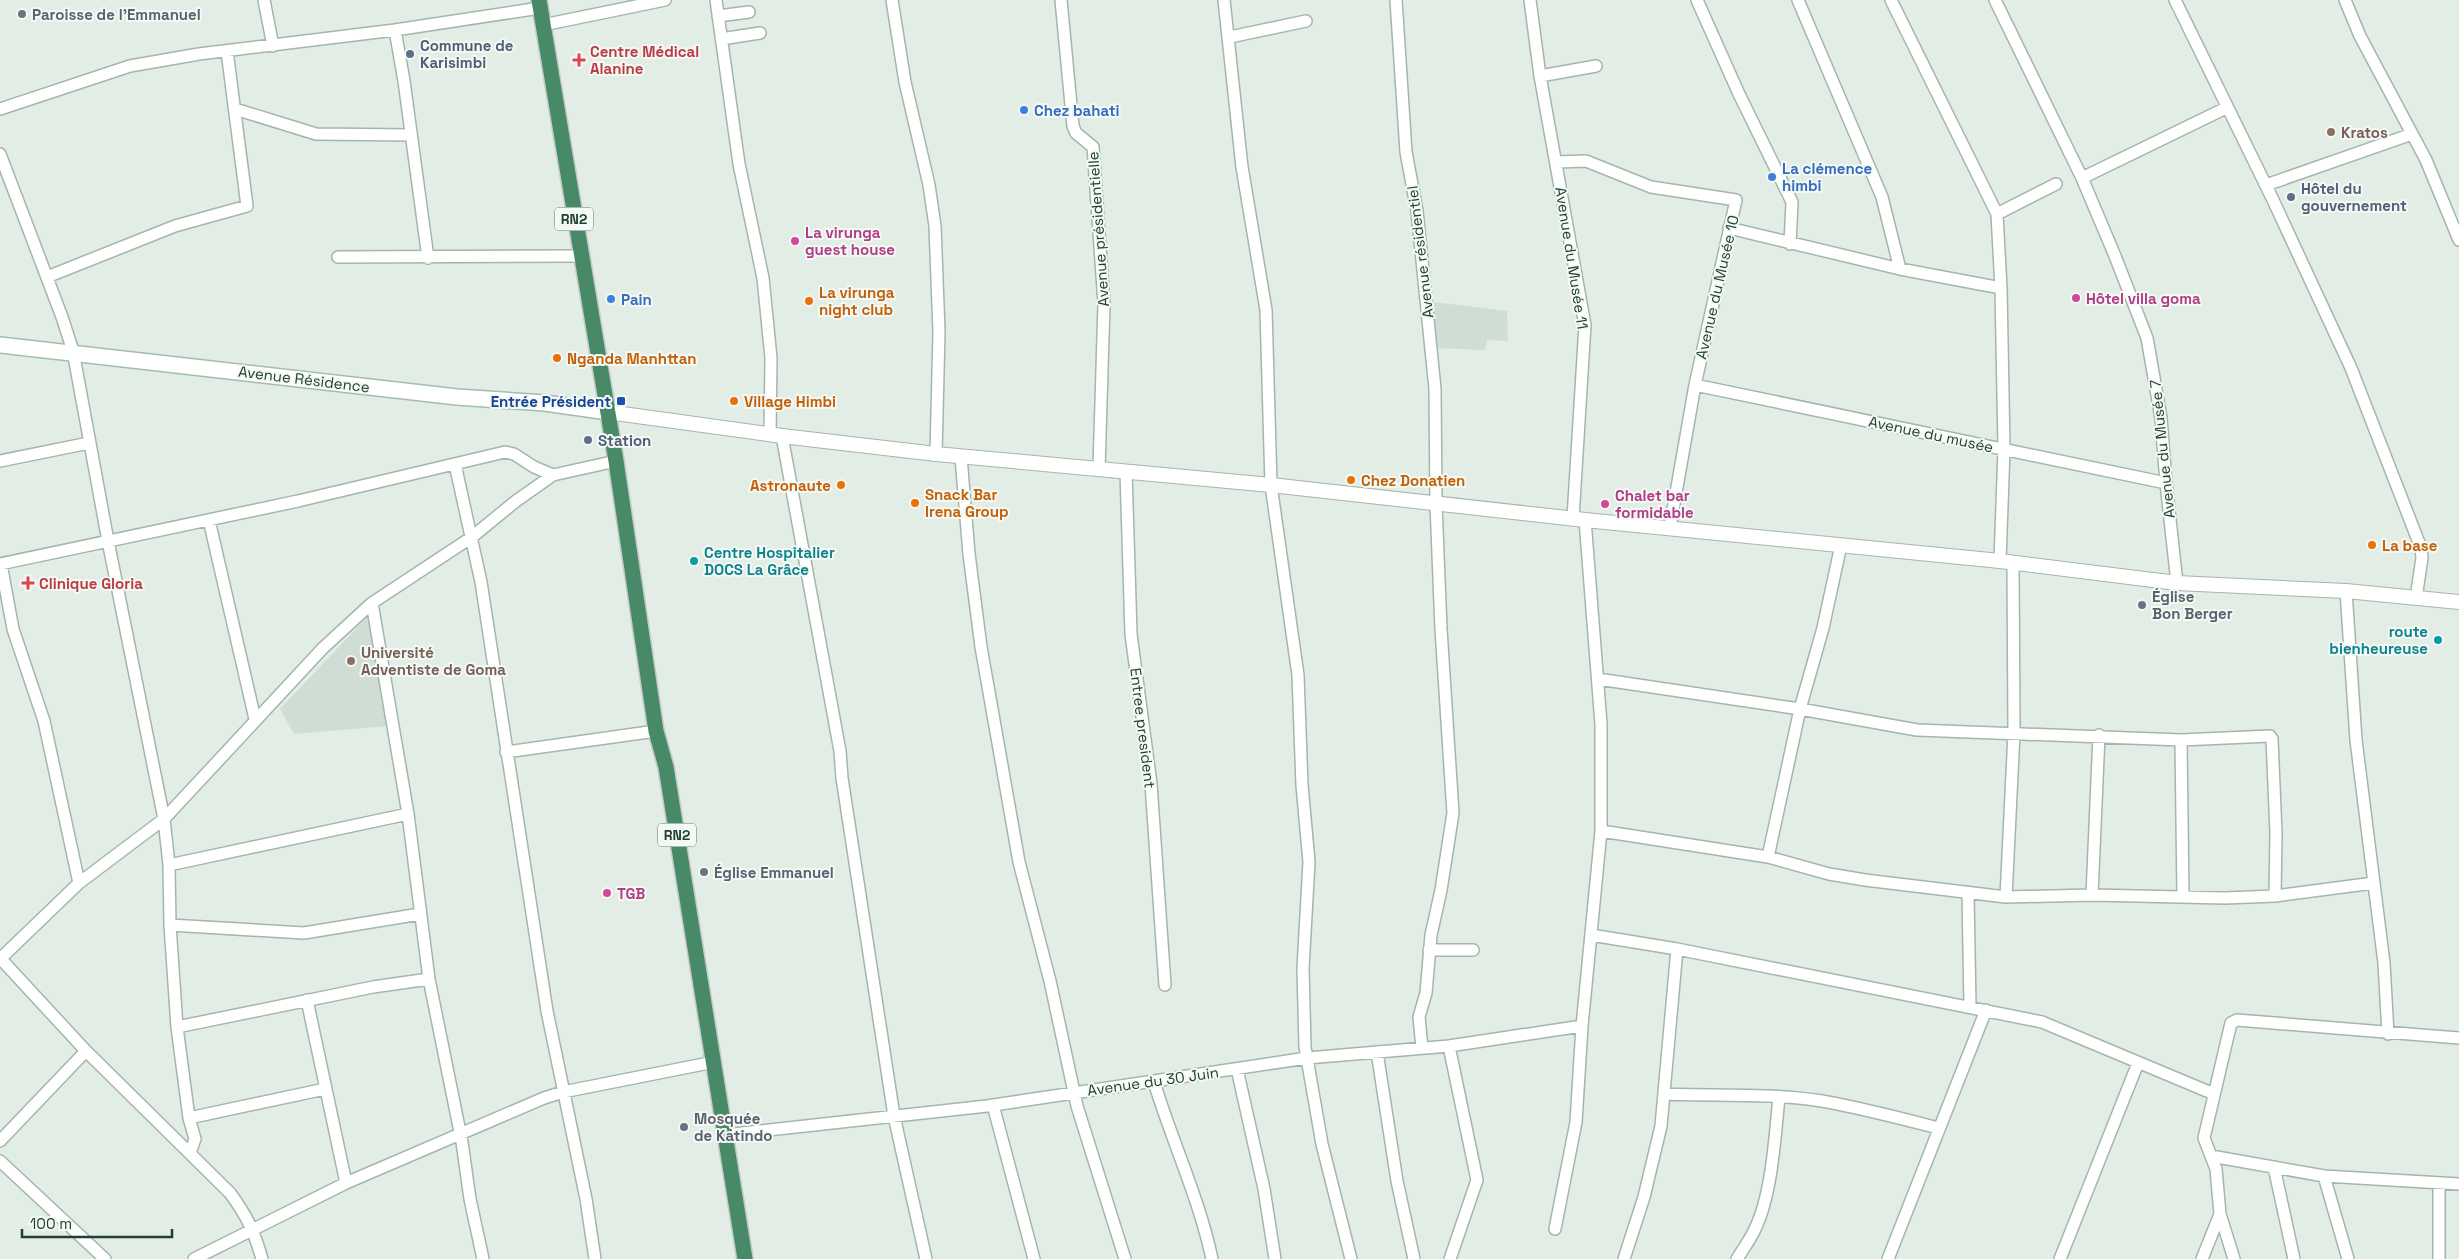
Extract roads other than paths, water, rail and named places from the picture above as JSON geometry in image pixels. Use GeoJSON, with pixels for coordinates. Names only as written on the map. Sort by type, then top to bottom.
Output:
{"type":"FeatureCollection","features":[{"type":"Feature","properties":{"kind":"highway","name":"RN2"},"geometry":{"type":"LineString","coordinates":[[540,4],[580,256],[616,462],[656,731],[666,768],[745,1259]]}},
{"type":"Feature","properties":{"kind":"main road","name":"Avenue Résidence"},"geometry":{"type":"LineString","coordinates":[[0,345],[457,397],[546,403],[608,412]]}},
{"type":"Feature","properties":{"kind":"street"},"geometry":{"type":"LineString","coordinates":[[264,0],[273,46]]}},
{"type":"Feature","properties":{"kind":"street"},"geometry":{"type":"LineString","coordinates":[[543,25],[666,0]]}},
{"type":"Feature","properties":{"kind":"street"},"geometry":{"type":"LineString","coordinates":[[716,0],[739,164],[764,286],[776,435],[840,752],[842,778],[894,1116],[926,1259]]}},
{"type":"Feature","properties":{"kind":"street"},"geometry":{"type":"LineString","coordinates":[[892,0],[905,82],[929,185],[934,226],[939,332],[936,454]]}},
{"type":"Feature","properties":{"kind":"street","name":"Avenue présidentielle"},"geometry":{"type":"LineString","coordinates":[[1061,0],[1073,126],[1076,133],[1093,147],[1097,185],[1104,304],[1099,468]]}},
{"type":"Feature","properties":{"kind":"street"},"geometry":{"type":"LineString","coordinates":[[1224,0],[1230,37],[1242,167],[1266,310],[1271,485],[1298,675],[1302,725],[1302,785],[1309,862],[1303,968],[1304,1029],[1307,1058],[1322,1144],[1351,1259]]}},
{"type":"Feature","properties":{"kind":"street","name":"Avenue résidentiel"},"geometry":{"type":"LineString","coordinates":[[1396,0],[1406,152],[1417,211],[1435,389],[1436,504],[1453,813],[1429,950],[1426,993],[1420,1017],[1422,1048]]}},
{"type":"Feature","properties":{"kind":"street","name":"Avenue du Musée 11"},"geometry":{"type":"LineString","coordinates":[[1530,0],[1540,76],[1585,325],[1579,519],[1598,679],[1601,724],[1601,832],[1582,1026],[1575,1136],[1555,1229]]}},
{"type":"Feature","properties":{"kind":"street"},"geometry":{"type":"LineString","coordinates":[[1698,0],[1739,94],[1792,202],[1790,244]]}},
{"type":"Feature","properties":{"kind":"street"},"geometry":{"type":"LineString","coordinates":[[1798,0],[1882,197],[1900,269]]}},
{"type":"Feature","properties":{"kind":"street"},"geometry":{"type":"LineString","coordinates":[[1891,0],[1997,214],[2001,288],[2006,562],[2014,733],[2006,896]]}},
{"type":"Feature","properties":{"kind":"street","name":"Avenue du Musée 7"},"geometry":{"type":"LineString","coordinates":[[1995,0],[2082,178],[2147,338],[2161,418],[2177,583]]}},
{"type":"Feature","properties":{"kind":"street"},"geometry":{"type":"LineString","coordinates":[[2175,0],[2226,108],[2266,185],[2351,368],[2421,548],[2422,558],[2416,598]]}},
{"type":"Feature","properties":{"kind":"street"},"geometry":{"type":"LineString","coordinates":[[2345,0],[2360,36],[2426,160],[2459,240]]}},
{"type":"Feature","properties":{"kind":"street"},"geometry":{"type":"LineString","coordinates":[[0,109],[130,66],[227,51],[395,30],[540,4]]}},
{"type":"Feature","properties":{"kind":"street"},"geometry":{"type":"LineString","coordinates":[[718,16],[749,12]]}},
{"type":"Feature","properties":{"kind":"street"},"geometry":{"type":"LineString","coordinates":[[1230,37],[1306,21]]}},
{"type":"Feature","properties":{"kind":"street"},"geometry":{"type":"LineString","coordinates":[[395,30],[428,258]]}},
{"type":"Feature","properties":{"kind":"street"},"geometry":{"type":"LineString","coordinates":[[721,39],[760,34]]}},
{"type":"Feature","properties":{"kind":"street"},"geometry":{"type":"LineString","coordinates":[[47,277],[166,230],[246,206],[227,51]]}},
{"type":"Feature","properties":{"kind":"street"},"geometry":{"type":"LineString","coordinates":[[1540,76],[1596,66]]}},
{"type":"Feature","properties":{"kind":"street"},"geometry":{"type":"LineString","coordinates":[[2082,178],[2226,108]]}},
{"type":"Feature","properties":{"kind":"street"},"geometry":{"type":"LineString","coordinates":[[235,109],[316,134],[411,134]]}},
{"type":"Feature","properties":{"kind":"street"},"geometry":{"type":"LineString","coordinates":[[2266,185],[2412,134]]}},
{"type":"Feature","properties":{"kind":"street"},"geometry":{"type":"LineString","coordinates":[[0,154],[4,175],[47,277],[73,352],[108,541],[164,819],[169,865],[170,925],[177,1027],[189,1118],[195,1139],[190,1153]]}},
{"type":"Feature","properties":{"kind":"street","name":"Avenue du Musée 10"},"geometry":{"type":"LineString","coordinates":[[1557,162],[1586,161],[1650,187],[1735,199],[1736,203],[1695,385],[1670,527]]}},
{"type":"Feature","properties":{"kind":"street"},"geometry":{"type":"LineString","coordinates":[[1997,214],[2056,184]]}},
{"type":"Feature","properties":{"kind":"street"},"geometry":{"type":"LineString","coordinates":[[1729,228],[1900,269],[2001,288]]}},
{"type":"Feature","properties":{"kind":"street"},"geometry":{"type":"LineString","coordinates":[[338,258],[580,256]]}},
{"type":"Feature","properties":{"kind":"street","name":"Avenue du musée"},"geometry":{"type":"LineString","coordinates":[[1695,385],[2166,483]]}},
{"type":"Feature","properties":{"kind":"street"},"geometry":{"type":"LineString","coordinates":[[608,412],[776,435],[961,457],[1271,485],[1579,519],[2006,562],[2177,583],[2346,591],[2459,602]]}},
{"type":"Feature","properties":{"kind":"street"},"geometry":{"type":"LineString","coordinates":[[0,461],[89,443]]}},
{"type":"Feature","properties":{"kind":"street"},"geometry":{"type":"LineString","coordinates":[[79,883],[44,721],[13,629],[1,564],[209,520],[505,452],[514,454],[534,467],[553,475]]}},
{"type":"Feature","properties":{"kind":"street"},"geometry":{"type":"LineString","coordinates":[[961,457],[969,554],[981,647],[1019,862],[1050,982],[1074,1093],[1125,1259]]}},
{"type":"Feature","properties":{"kind":"street"},"geometry":{"type":"LineString","coordinates":[[262,1259],[254,1230],[247,1216],[230,1193],[86,1051],[0,959],[79,883],[164,819],[323,648],[372,603],[472,537],[516,501],[553,475],[616,462]]}},
{"type":"Feature","properties":{"kind":"street"},"geometry":{"type":"LineString","coordinates":[[455,464],[472,537],[490,636],[506,752],[548,1011],[586,1199],[595,1259]]}},
{"type":"Feature","properties":{"kind":"street","name":"Entree president"},"geometry":{"type":"LineString","coordinates":[[1126,471],[1131,634],[1151,784],[1165,985]]}},
{"type":"Feature","properties":{"kind":"street"},"geometry":{"type":"LineString","coordinates":[[209,520],[255,719]]}},
{"type":"Feature","properties":{"kind":"street"},"geometry":{"type":"LineString","coordinates":[[1768,857],[1800,709],[1823,628],[1842,545]]}},
{"type":"Feature","properties":{"kind":"street"},"geometry":{"type":"LineString","coordinates":[[2346,591],[2356,740],[2384,963],[2388,1034]]}},
{"type":"Feature","properties":{"kind":"street"},"geometry":{"type":"LineString","coordinates":[[372,603],[408,814],[429,979],[461,1135],[470,1200],[483,1259]]}},
{"type":"Feature","properties":{"kind":"street"},"geometry":{"type":"LineString","coordinates":[[1598,679],[1800,709],[1917,730],[2181,740],[2272,738],[2276,833],[2275,896]]}},
{"type":"Feature","properties":{"kind":"street"},"geometry":{"type":"LineString","coordinates":[[506,752],[656,731]]}},
{"type":"Feature","properties":{"kind":"street"},"geometry":{"type":"LineString","coordinates":[[2092,895],[2099,736]]}},
{"type":"Feature","properties":{"kind":"street"},"geometry":{"type":"LineString","coordinates":[[2181,740],[2183,897]]}},
{"type":"Feature","properties":{"kind":"street"},"geometry":{"type":"LineString","coordinates":[[169,865],[408,814]]}},
{"type":"Feature","properties":{"kind":"street"},"geometry":{"type":"LineString","coordinates":[[1601,832],[1768,857],[1856,879],[2006,896],[2275,896],[2374,883]]}},
{"type":"Feature","properties":{"kind":"street"},"geometry":{"type":"LineString","coordinates":[[1968,893],[1970,1007]]}},
{"type":"Feature","properties":{"kind":"street"},"geometry":{"type":"LineString","coordinates":[[170,925],[304,934],[420,914]]}},
{"type":"Feature","properties":{"kind":"street"},"geometry":{"type":"LineString","coordinates":[[1591,935],[1676,948],[2042,1022],[2214,1094]]}},
{"type":"Feature","properties":{"kind":"street"},"geometry":{"type":"LineString","coordinates":[[1624,1259],[1654,1161],[1662,1126],[1676,948]]}},
{"type":"Feature","properties":{"kind":"street"},"geometry":{"type":"LineString","coordinates":[[1429,950],[1473,950]]}},
{"type":"Feature","properties":{"kind":"street"},"geometry":{"type":"LineString","coordinates":[[177,1027],[307,1000],[429,979]]}},
{"type":"Feature","properties":{"kind":"street"},"geometry":{"type":"LineString","coordinates":[[307,1000],[346,1183]]}},
{"type":"Feature","properties":{"kind":"street"},"geometry":{"type":"LineString","coordinates":[[1888,1259],[1986,1010]]}},
{"type":"Feature","properties":{"kind":"street"},"geometry":{"type":"LineString","coordinates":[[2234,1259],[2220,1214],[2219,1182],[2204,1138],[2230,1026],[2234,1021],[2459,1038]]}},
{"type":"Feature","properties":{"kind":"street","name":"Avenue du 30 Juin"},"geometry":{"type":"LineString","coordinates":[[724,1135],[993,1105],[1307,1058],[1449,1046],[1582,1026]]}},
{"type":"Feature","properties":{"kind":"street"},"geometry":{"type":"LineString","coordinates":[[1449,1046],[1477,1180],[1450,1259]]}},
{"type":"Feature","properties":{"kind":"street"},"geometry":{"type":"LineString","coordinates":[[0,1141],[86,1051]]}},
{"type":"Feature","properties":{"kind":"street"},"geometry":{"type":"LineString","coordinates":[[1377,1052],[1397,1181],[1414,1259]]}},
{"type":"Feature","properties":{"kind":"street"},"geometry":{"type":"LineString","coordinates":[[194,1259],[346,1183],[461,1135],[518,1108],[563,1092],[714,1062]]}},
{"type":"Feature","properties":{"kind":"street"},"geometry":{"type":"LineString","coordinates":[[2060,1259],[2138,1063]]}},
{"type":"Feature","properties":{"kind":"street"},"geometry":{"type":"LineString","coordinates":[[1237,1069],[1264,1189],[1276,1259]]}},
{"type":"Feature","properties":{"kind":"street"},"geometry":{"type":"LineString","coordinates":[[1154,1082],[1168,1130],[1190,1185],[1212,1259]]}},
{"type":"Feature","properties":{"kind":"street"},"geometry":{"type":"LineString","coordinates":[[189,1118],[325,1088]]}},
{"type":"Feature","properties":{"kind":"street"},"geometry":{"type":"LineString","coordinates":[[1665,1094],[1779,1097],[1821,1101],[1938,1128]]}},
{"type":"Feature","properties":{"kind":"street"},"geometry":{"type":"LineString","coordinates":[[1737,1259],[1755,1229],[1763,1205],[1772,1162],[1779,1097]]}},
{"type":"Feature","properties":{"kind":"street"},"geometry":{"type":"LineString","coordinates":[[993,1105],[1034,1259]]}},
{"type":"Feature","properties":{"kind":"street"},"geometry":{"type":"LineString","coordinates":[[2211,1156],[2324,1176],[2459,1184]]}},
{"type":"Feature","properties":{"kind":"street"},"geometry":{"type":"LineString","coordinates":[[0,1161],[106,1259]]}},
{"type":"Feature","properties":{"kind":"street"},"geometry":{"type":"LineString","coordinates":[[2274,1167],[2294,1259]]}},
{"type":"Feature","properties":{"kind":"street"},"geometry":{"type":"LineString","coordinates":[[2324,1176],[2348,1259]]}},
{"type":"Feature","properties":{"kind":"street"},"geometry":{"type":"LineString","coordinates":[[2439,1183],[2439,1259]]}},
{"type":"Feature","properties":{"kind":"street"},"geometry":{"type":"LineString","coordinates":[[2202,1259],[2220,1214]]}},
{"type":"Feature","properties":{"kind":"place","name":"Paroisse de l'Emmanuel"},"geometry":{"type":"Point","coordinates":[22,14]}},
{"type":"Feature","properties":{"kind":"place","name":"Commune de Karisimbi"},"geometry":{"type":"Point","coordinates":[410,54]}},
{"type":"Feature","properties":{"kind":"place","name":"Centre Médical Alanine"},"geometry":{"type":"Point","coordinates":[579,60]}},
{"type":"Feature","properties":{"kind":"place","name":"Chez bahati"},"geometry":{"type":"Point","coordinates":[1024,110]}},
{"type":"Feature","properties":{"kind":"place","name":"Kratos"},"geometry":{"type":"Point","coordinates":[2331,132]}},
{"type":"Feature","properties":{"kind":"place","name":"La clémence himbi"},"geometry":{"type":"Point","coordinates":[1772,177]}},
{"type":"Feature","properties":{"kind":"place","name":"Hôtel du gouvernement"},"geometry":{"type":"Point","coordinates":[2291,197]}},
{"type":"Feature","properties":{"kind":"place","name":"La virunga guest house"},"geometry":{"type":"Point","coordinates":[795,241]}},
{"type":"Feature","properties":{"kind":"place","name":"Hôtel villa goma"},"geometry":{"type":"Point","coordinates":[2076,298]}},
{"type":"Feature","properties":{"kind":"place","name":"Pain"},"geometry":{"type":"Point","coordinates":[611,299]}},
{"type":"Feature","properties":{"kind":"place","name":"La virunga night club"},"geometry":{"type":"Point","coordinates":[809,301]}},
{"type":"Feature","properties":{"kind":"place","name":"Nganda Manhttan"},"geometry":{"type":"Point","coordinates":[557,358]}},
{"type":"Feature","properties":{"kind":"place","name":"Entrée Président"},"geometry":{"type":"Point","coordinates":[621,401]}},
{"type":"Feature","properties":{"kind":"place","name":"Village Himbi"},"geometry":{"type":"Point","coordinates":[734,401]}},
{"type":"Feature","properties":{"kind":"place","name":"Station"},"geometry":{"type":"Point","coordinates":[588,440]}},
{"type":"Feature","properties":{"kind":"place","name":"Chez Donatien"},"geometry":{"type":"Point","coordinates":[1351,480]}},
{"type":"Feature","properties":{"kind":"place","name":"Astronaute"},"geometry":{"type":"Point","coordinates":[841,485]}},
{"type":"Feature","properties":{"kind":"place","name":"Snack Bar Irena Group"},"geometry":{"type":"Point","coordinates":[915,503]}},
{"type":"Feature","properties":{"kind":"place","name":"Chalet bar formidable"},"geometry":{"type":"Point","coordinates":[1605,504]}},
{"type":"Feature","properties":{"kind":"place","name":"La base"},"geometry":{"type":"Point","coordinates":[2372,545]}},
{"type":"Feature","properties":{"kind":"place","name":"Centre Hospitalier DOCS La Grâce"},"geometry":{"type":"Point","coordinates":[694,561]}},
{"type":"Feature","properties":{"kind":"place","name":"Clinique Gloria"},"geometry":{"type":"Point","coordinates":[28,583]}},
{"type":"Feature","properties":{"kind":"place","name":"Église Bon Berger"},"geometry":{"type":"Point","coordinates":[2142,605]}},
{"type":"Feature","properties":{"kind":"place","name":"route bienheureuse"},"geometry":{"type":"Point","coordinates":[2438,640]}},
{"type":"Feature","properties":{"kind":"place","name":"Université Adventiste de Goma"},"geometry":{"type":"Point","coordinates":[351,661]}},
{"type":"Feature","properties":{"kind":"place","name":"Église Emmanuel"},"geometry":{"type":"Point","coordinates":[704,872]}},
{"type":"Feature","properties":{"kind":"place","name":"TGB"},"geometry":{"type":"Point","coordinates":[607,893]}},
{"type":"Feature","properties":{"kind":"place","name":"Mosquée de Katindo"},"geometry":{"type":"Point","coordinates":[684,1127]}}]}
